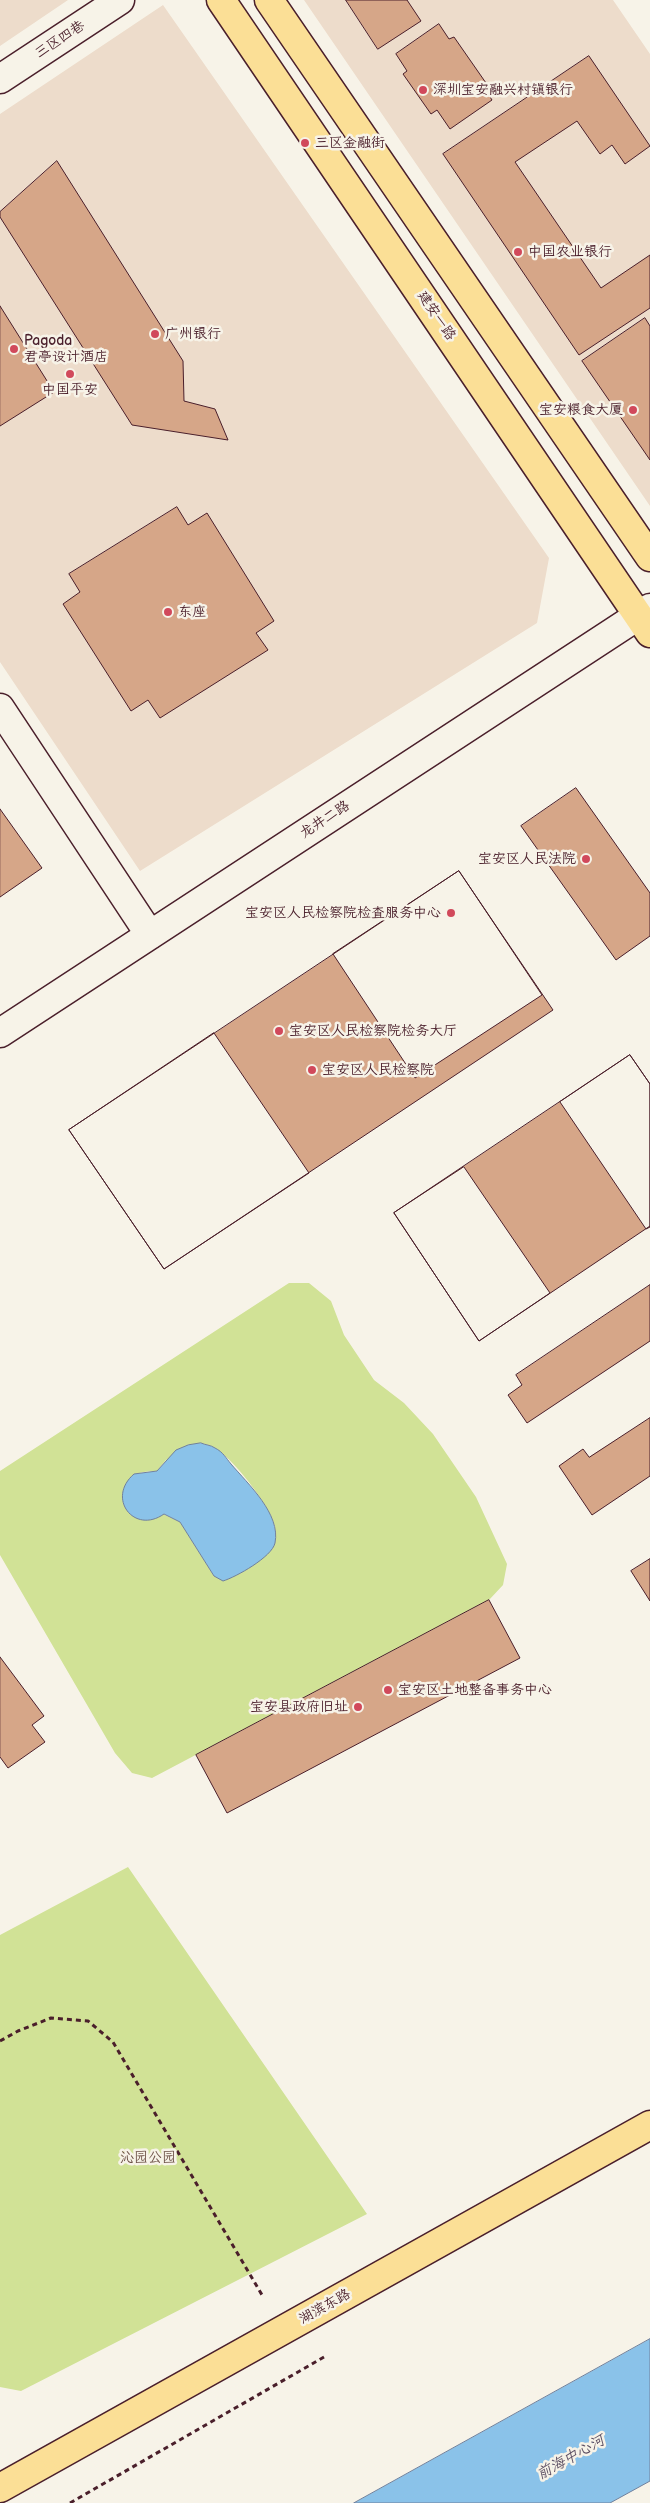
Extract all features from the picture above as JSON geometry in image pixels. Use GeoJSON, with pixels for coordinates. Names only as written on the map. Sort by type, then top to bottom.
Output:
{"type":"FeatureCollection","features":[{"type":"Feature","properties":{"kind":"main road","name":"建安一路"},"geometry":{"type":"LineString","coordinates":[[221,0],[646,619]]}},
{"type":"Feature","properties":{"kind":"main road"},"geometry":{"type":"LineString","coordinates":[[269,0],[650,557]]}},
{"type":"Feature","properties":{"kind":"main road","name":"湖滨东路"},"geometry":{"type":"LineString","coordinates":[[0,2488],[650,2125]]}},
{"type":"Feature","properties":{"kind":"street","name":"三区四巷"},"geometry":{"type":"LineString","coordinates":[[0,79],[120,0]]}},
{"type":"Feature","properties":{"kind":"street","name":"龙井二路"},"geometry":{"type":"LineString","coordinates":[[0,1033],[150,935],[646,619]]}},
{"type":"Feature","properties":{"kind":"street"},"geometry":{"type":"LineString","coordinates":[[0,708],[150,935]]}},
{"type":"Feature","properties":{"kind":"path"},"geometry":{"type":"LineString","coordinates":[[0,2041],[18,2031],[51,2018],[88,2021],[113,2042],[262,2295]]}},
{"type":"Feature","properties":{"kind":"path"},"geometry":{"type":"LineString","coordinates":[[70,2503],[324,2358]]}},
{"type":"Feature","properties":{"kind":"shaded area"},"geometry":{"type":"Polygon","coordinates":[[[0,0],[68,0],[0,46],[0,0]]]}},
{"type":"Feature","properties":{"kind":"shaded area"},"geometry":{"type":"Polygon","coordinates":[[[304,0],[613,0],[650,54],[650,506],[304,0]]]}},
{"type":"Feature","properties":{"kind":"shaded area"},"geometry":{"type":"Polygon","coordinates":[[[163,5],[549,558],[537,623],[140,871],[0,662],[0,114],[163,5]]]}},
{"type":"Feature","properties":{"kind":"green space"},"geometry":{"type":"Polygon","coordinates":[[[289,1283],[309,1283],[331,1301],[344,1335],[374,1380],[404,1403],[433,1434],[476,1497],[507,1564],[503,1585],[489,1600],[152,1778],[132,1773],[115,1753],[0,1555],[0,1471],[289,1283]],[[201,1443],[166,1460],[157,1471],[141,1473],[131,1478],[126,1487],[123,1503],[132,1516],[163,1514],[180,1522],[214,1576],[275,1543],[275,1528],[265,1505],[240,1471],[215,1448],[201,1443]]]}},
{"type":"Feature","properties":{"kind":"green space","name":"沁园公园"},"geometry":{"type":"Polygon","coordinates":[[[128,1867],[367,2214],[21,2391],[0,2387],[0,1935],[128,1867]]]}},
{"type":"Feature","properties":{"kind":"water"},"geometry":{"type":"Polygon","coordinates":[[[201,1443],[212,1446],[220,1451],[254,1490],[268,1511],[276,1532],[275,1543],[261,1560],[223,1581],[214,1576],[180,1522],[164,1514],[153,1519],[143,1520],[134,1517],[127,1511],[123,1503],[126,1483],[134,1474],[157,1471],[176,1450],[188,1445],[201,1443]]]}},
{"type":"Feature","properties":{"kind":"water","name":"前海中心河"},"geometry":{"type":"Polygon","coordinates":[[[650,2339],[650,2481],[610,2503],[354,2503],[650,2339]]]}},
{"type":"Feature","properties":{"kind":"building"},"geometry":{"type":"Polygon","coordinates":[[[346,0],[407,0],[421,21],[378,49],[346,0]]]}},
{"type":"Feature","properties":{"kind":"building"},"geometry":{"type":"Polygon","coordinates":[[[439,24],[449,39],[454,37],[486,83],[483,86],[492,100],[450,129],[437,110],[431,114],[403,74],[407,71],[396,54],[439,24]]]}},
{"type":"Feature","properties":{"kind":"building"},"geometry":{"type":"Polygon","coordinates":[[[589,56],[650,146],[625,164],[612,145],[600,154],[577,121],[515,162],[601,288],[650,255],[650,308],[579,355],[443,154],[589,56]]]}},
{"type":"Feature","properties":{"kind":"building"},"geometry":{"type":"Polygon","coordinates":[[[57,161],[183,361],[184,401],[215,409],[228,440],[132,425],[0,217],[0,212],[57,161]]]}},
{"type":"Feature","properties":{"kind":"building","name":"Pagoda 君亭设计酒店"},"geometry":{"type":"Polygon","coordinates":[[[0,306],[54,392],[0,426],[0,306]]]}},
{"type":"Feature","properties":{"kind":"building","name":"宝安粮食大厦"},"geometry":{"type":"Polygon","coordinates":[[[645,318],[650,326],[650,460],[582,361],[645,318]]]}},
{"type":"Feature","properties":{"kind":"building","name":"东座"},"geometry":{"type":"Polygon","coordinates":[[[177,507],[188,525],[207,513],[274,621],[256,633],[268,650],[160,718],[148,700],[131,711],[63,604],[80,592],[69,574],[177,507]]]}},
{"type":"Feature","properties":{"kind":"building","name":"宝安区人民法院"},"geometry":{"type":"Polygon","coordinates":[[[576,788],[650,893],[650,936],[616,960],[521,826],[576,788]]]}},
{"type":"Feature","properties":{"kind":"building"},"geometry":{"type":"Polygon","coordinates":[[[0,809],[42,868],[0,897],[0,809]]]}},
{"type":"Feature","properties":{"kind":"building"},"geometry":{"type":"Polygon","coordinates":[[[459,871],[542,995],[415,1078],[333,954],[459,871]]]}},
{"type":"Feature","properties":{"kind":"building","name":"宝安区人民检察院"},"geometry":{"type":"Polygon","coordinates":[[[459,871],[553,1010],[164,1269],[69,1130],[459,871]]]}},
{"type":"Feature","properties":{"kind":"building"},"geometry":{"type":"Polygon","coordinates":[[[214,1033],[309,1173],[164,1269],[69,1130],[214,1033]]]}},
{"type":"Feature","properties":{"kind":"building"},"geometry":{"type":"Polygon","coordinates":[[[630,1055],[650,1084],[650,1226],[479,1341],[394,1213],[630,1055]]]}},
{"type":"Feature","properties":{"kind":"building"},"geometry":{"type":"Polygon","coordinates":[[[630,1055],[650,1084],[650,1227],[646,1229],[560,1102],[630,1055]]]}},
{"type":"Feature","properties":{"kind":"building"},"geometry":{"type":"Polygon","coordinates":[[[464,1167],[550,1293],[479,1341],[394,1213],[464,1167]]]}},
{"type":"Feature","properties":{"kind":"building"},"geometry":{"type":"Polygon","coordinates":[[[650,1285],[650,1341],[527,1423],[508,1395],[522,1385],[516,1375],[650,1285]]]}},
{"type":"Feature","properties":{"kind":"building"},"geometry":{"type":"Polygon","coordinates":[[[650,1418],[650,1476],[592,1515],[559,1466],[583,1449],[589,1457],[650,1418]]]}},
{"type":"Feature","properties":{"kind":"building"},"geometry":{"type":"Polygon","coordinates":[[[650,1559],[650,1601],[631,1571],[650,1559]]]}},
{"type":"Feature","properties":{"kind":"building","name":"宝安县政府旧址"},"geometry":{"type":"Polygon","coordinates":[[[489,1600],[520,1658],[227,1813],[196,1755],[489,1600]]]}},
{"type":"Feature","properties":{"kind":"building"},"geometry":{"type":"Polygon","coordinates":[[[0,1657],[44,1716],[32,1725],[45,1742],[8,1768],[0,1757],[0,1657]]]}},
{"type":"Feature","properties":{"kind":"place","name":"深圳宝安融兴村镇银行"},"geometry":{"type":"Point","coordinates":[423,90]}},
{"type":"Feature","properties":{"kind":"place","name":"三区金融街"},"geometry":{"type":"Point","coordinates":[305,143]}},
{"type":"Feature","properties":{"kind":"place","name":"中国农业银行"},"geometry":{"type":"Point","coordinates":[518,252]}},
{"type":"Feature","properties":{"kind":"place","name":"广州银行"},"geometry":{"type":"Point","coordinates":[155,334]}},
{"type":"Feature","properties":{"kind":"place","name":"Pagoda 君亭设计酒店"},"geometry":{"type":"Point","coordinates":[14,349]}},
{"type":"Feature","properties":{"kind":"place","name":"中国平安"},"geometry":{"type":"Point","coordinates":[70,374]}},
{"type":"Feature","properties":{"kind":"place","name":"宝安粮食大厦"},"geometry":{"type":"Point","coordinates":[633,410]}},
{"type":"Feature","properties":{"kind":"place","name":"东座"},"geometry":{"type":"Point","coordinates":[168,612]}},
{"type":"Feature","properties":{"kind":"place","name":"宝安区人民法院"},"geometry":{"type":"Point","coordinates":[586,859]}},
{"type":"Feature","properties":{"kind":"place","name":"宝安区人民检察院检查服务中心"},"geometry":{"type":"Point","coordinates":[451,913]}},
{"type":"Feature","properties":{"kind":"place","name":"宝安区人民检察院检务大厅"},"geometry":{"type":"Point","coordinates":[279,1031]}},
{"type":"Feature","properties":{"kind":"place","name":"宝安区人民检察院"},"geometry":{"type":"Point","coordinates":[312,1070]}},
{"type":"Feature","properties":{"kind":"place","name":"宝安区土地整备事务中心"},"geometry":{"type":"Point","coordinates":[388,1690]}},
{"type":"Feature","properties":{"kind":"place","name":"宝安县政府旧址"},"geometry":{"type":"Point","coordinates":[358,1707]}}]}
